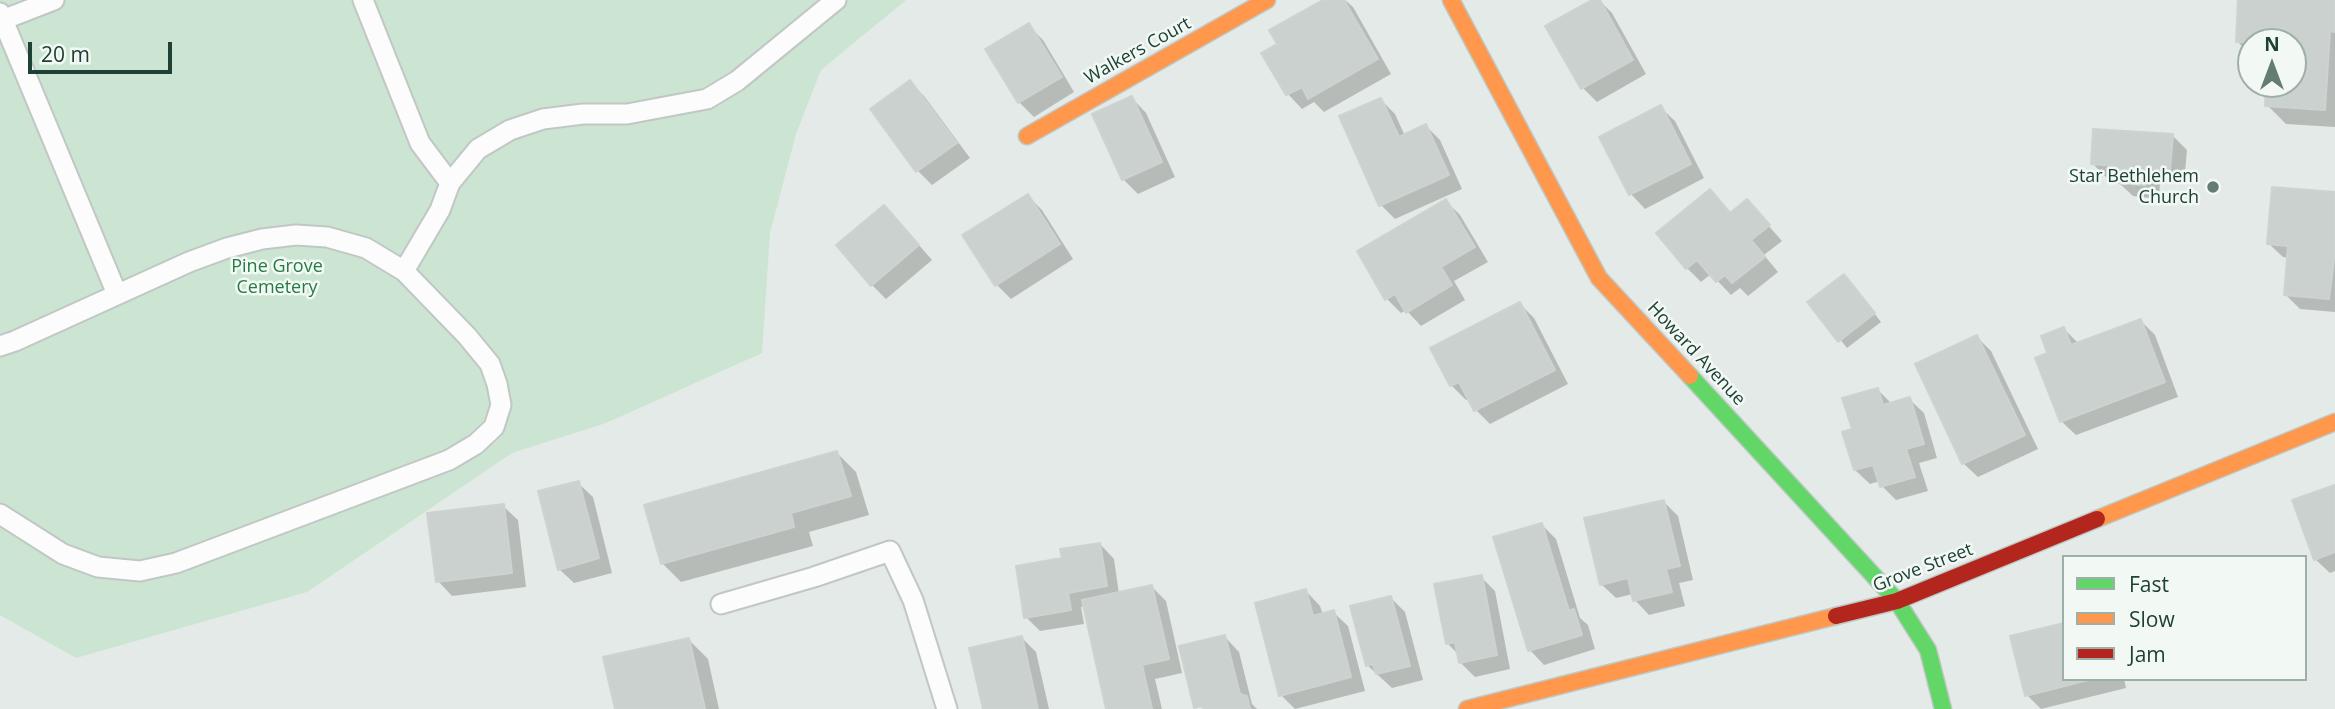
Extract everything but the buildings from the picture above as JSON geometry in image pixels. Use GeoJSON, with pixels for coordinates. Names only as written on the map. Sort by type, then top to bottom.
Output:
{"type":"FeatureCollection","features":[{"type":"Feature","properties":{"kind":"street","name":"Walkers Court"},"geometry":{"type":"LineString","coordinates":[[1027,136],[1268,0]]}},
{"type":"Feature","properties":{"kind":"street","name":"Howard Avenue"},"geometry":{"type":"LineString","coordinates":[[1451,0],[1599,278],[1897,601],[1928,650],[1943,709]]}},
{"type":"Feature","properties":{"kind":"street","name":"Grove Street"},"geometry":{"type":"LineString","coordinates":[[1467,709],[1897,601],[2335,422]]}},
{"type":"Feature","properties":{"kind":"lane"},"geometry":{"type":"LineString","coordinates":[[54,0],[1,18],[117,295]]}},
{"type":"Feature","properties":{"kind":"lane"},"geometry":{"type":"LineString","coordinates":[[363,0],[420,143],[450,183]]}},
{"type":"Feature","properties":{"kind":"lane"},"geometry":{"type":"LineString","coordinates":[[404,271],[440,210],[450,183],[478,149],[509,130],[543,119],[583,114],[627,114],[707,99],[737,81],[836,0]]}},
{"type":"Feature","properties":{"kind":"lane"},"geometry":{"type":"LineString","coordinates":[[0,346],[189,262],[227,248],[262,239],[296,235],[327,237],[366,248],[404,271],[467,336],[490,364],[500,405],[494,427],[476,444],[449,460],[176,563],[140,571],[98,567],[63,554],[0,514]]}},
{"type":"Feature","properties":{"kind":"lane"},"geometry":{"type":"LineString","coordinates":[[721,604],[814,578],[890,551],[913,600],[947,709]]}},
{"type":"Feature","properties":{"kind":"green space","name":"Pine Grove Cemetery"},"geometry":{"type":"Polygon","coordinates":[[[0,0],[906,0],[821,70],[796,134],[770,233],[762,353],[606,423],[512,453],[307,592],[76,658],[0,615],[0,0]]]}},
{"type":"Feature","properties":{"kind":"traffic: fast"},"geometry":{"type":"LineString","coordinates":[[1690,376],[1897,601],[1928,650],[1943,709]]}},
{"type":"Feature","properties":{"kind":"traffic: slow"},"geometry":{"type":"LineString","coordinates":[[1027,136],[1267,0]]}},
{"type":"Feature","properties":{"kind":"traffic: slow"},"geometry":{"type":"LineString","coordinates":[[1451,0],[1599,278],[1690,376]]}},
{"type":"Feature","properties":{"kind":"traffic: slow"},"geometry":{"type":"LineString","coordinates":[[2097,519],[2335,422]]}},
{"type":"Feature","properties":{"kind":"traffic: slow"},"geometry":{"type":"LineString","coordinates":[[1467,709],[1836,616]]}},
{"type":"Feature","properties":{"kind":"traffic: jam"},"geometry":{"type":"LineString","coordinates":[[1836,616],[1897,601],[2097,519]]}},
{"type":"Feature","properties":{"kind":"place","name":"Star Bethlehem Church"},"geometry":{"type":"Point","coordinates":[2213,187]}}]}
